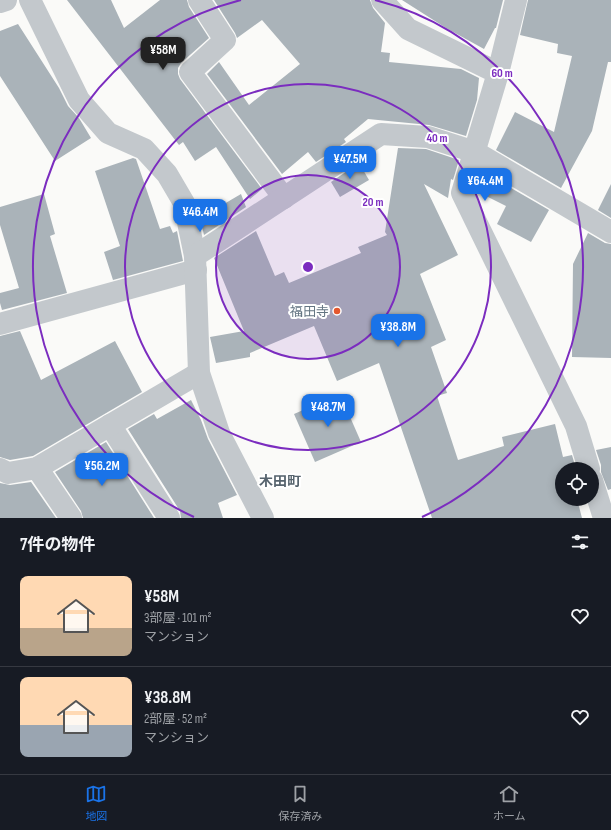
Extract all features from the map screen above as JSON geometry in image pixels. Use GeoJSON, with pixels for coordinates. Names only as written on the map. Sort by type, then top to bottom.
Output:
{"type":"FeatureCollection","features":[{"type":"Feature","properties":{"kind":"street"},"geometry":{"type":"LineString","coordinates":[[0,2],[6,0]]}},
{"type":"Feature","properties":{"kind":"street"},"geometry":{"type":"LineString","coordinates":[[30,0],[79,100],[108,133],[144,149],[167,174],[184,203],[196,263],[199,373],[219,433],[263,518]]}},
{"type":"Feature","properties":{"kind":"street"},"geometry":{"type":"LineString","coordinates":[[199,0],[225,40],[190,72],[284,198]]}},
{"type":"Feature","properties":{"kind":"street"},"geometry":{"type":"LineString","coordinates":[[382,0],[408,29],[498,73]]}},
{"type":"Feature","properties":{"kind":"street"},"geometry":{"type":"LineString","coordinates":[[516,0],[498,73],[462,193],[576,426],[587,462]]}},
{"type":"Feature","properties":{"kind":"street"},"geometry":{"type":"LineString","coordinates":[[0,324],[196,263],[284,198],[381,134],[428,137],[475,152],[611,232]]}},
{"type":"Feature","properties":{"kind":"street"},"geometry":{"type":"LineString","coordinates":[[0,469],[8,473],[37,468],[199,373]]}},
{"type":"Feature","properties":{"kind":"street"},"geometry":{"type":"LineString","coordinates":[[110,425],[168,518]]}},
{"type":"Feature","properties":{"kind":"street"},"geometry":{"type":"LineString","coordinates":[[37,468],[71,518]]}},
{"type":"Feature","properties":{"kind":"street"},"geometry":{"type":"LineString","coordinates":[[599,502],[604,518]]}},
{"type":"Feature","properties":{"kind":"building"},"geometry":{"type":"Polygon","coordinates":[[[67,0],[111,0],[124,28],[160,0],[187,0],[189,7],[209,38],[181,63],[178,68],[178,74],[180,79],[262,189],[250,199],[216,147],[195,161],[183,142],[179,145],[67,0]]]}},
{"type":"Feature","properties":{"kind":"building"},"geometry":{"type":"Polygon","coordinates":[[[214,0],[370,0],[373,8],[385,23],[381,52],[390,53],[389,62],[461,69],[479,78],[477,100],[466,136],[429,125],[368,119],[344,139],[346,142],[316,162],[308,152],[282,174],[207,74],[219,62],[249,105],[300,64],[262,20],[237,38],[214,0]]]}},
{"type":"Feature","properties":{"kind":"building"},"geometry":{"type":"Polygon","coordinates":[[[402,0],[503,0],[496,28],[484,49],[446,28],[402,0]]]}},
{"type":"Feature","properties":{"kind":"building"},"geometry":{"type":"Polygon","coordinates":[[[528,0],[611,0],[611,62],[608,62],[592,131],[561,188],[496,150],[515,112],[554,132],[572,56],[557,53],[558,44],[520,35],[528,0]]]}},
{"type":"Feature","properties":{"kind":"building"},"geometry":{"type":"Polygon","coordinates":[[[18,24],[59,88],[68,106],[79,118],[91,138],[55,161],[0,76],[0,31],[18,24]]]}},
{"type":"Feature","properties":{"kind":"building"},"geometry":{"type":"Polygon","coordinates":[[[398,148],[426,149],[459,160],[453,180],[451,179],[448,198],[424,184],[458,255],[420,274],[446,340],[431,347],[447,393],[437,396],[458,460],[504,446],[502,437],[555,424],[563,457],[572,455],[574,462],[555,462],[555,506],[579,506],[582,518],[432,518],[379,363],[337,381],[314,326],[250,353],[250,357],[216,363],[210,337],[244,331],[214,258],[256,231],[275,276],[284,272],[289,283],[361,253],[358,247],[387,235],[385,232],[398,148]]]}},
{"type":"Feature","properties":{"kind":"building"},"geometry":{"type":"Polygon","coordinates":[[[133,158],[136,159],[160,229],[170,226],[173,233],[177,231],[183,261],[113,280],[104,252],[120,246],[95,171],[133,158]]]}},
{"type":"Feature","properties":{"kind":"building"},"geometry":{"type":"Polygon","coordinates":[[[359,163],[369,180],[340,197],[331,182],[359,163]]]}},
{"type":"Feature","properties":{"kind":"building"},"geometry":{"type":"Polygon","coordinates":[[[485,173],[549,210],[531,242],[497,224],[506,206],[476,191],[485,173]]]}},
{"type":"Feature","properties":{"kind":"building"},"geometry":{"type":"Polygon","coordinates":[[[611,184],[611,218],[598,210],[611,184]]]}},
{"type":"Feature","properties":{"kind":"building"},"geometry":{"type":"Polygon","coordinates":[[[44,194],[55,234],[50,236],[67,293],[2,310],[0,293],[19,288],[0,225],[0,207],[44,194]]]}},
{"type":"Feature","properties":{"kind":"building"},"geometry":{"type":"Polygon","coordinates":[[[241,194],[246,207],[204,235],[200,218],[241,194]]]}},
{"type":"Feature","properties":{"kind":"building"},"geometry":{"type":"Polygon","coordinates":[[[588,233],[605,243],[611,244],[611,358],[572,357],[573,264],[588,233]]]}},
{"type":"Feature","properties":{"kind":"building"},"geometry":{"type":"Polygon","coordinates":[[[20,331],[41,380],[115,341],[142,392],[33,456],[10,460],[0,457],[0,336],[20,331]]]}},
{"type":"Feature","properties":{"kind":"building"},"geometry":{"type":"Polygon","coordinates":[[[340,394],[361,442],[315,462],[294,414],[340,394]]]}},
{"type":"Feature","properties":{"kind":"building"},"geometry":{"type":"Polygon","coordinates":[[[191,400],[208,439],[237,495],[218,503],[223,518],[181,518],[180,511],[128,429],[154,414],[157,419],[191,400]]]}},
{"type":"Feature","properties":{"kind":"building"},"geometry":{"type":"Polygon","coordinates":[[[106,442],[154,518],[83,518],[81,511],[55,472],[106,442]]]}},
{"type":"Feature","properties":{"kind":"building"},"geometry":{"type":"Polygon","coordinates":[[[611,447],[611,489],[608,490],[601,472],[601,465],[596,450],[611,447]]]}},
{"type":"Feature","properties":{"kind":"building"},"geometry":{"type":"Polygon","coordinates":[[[31,482],[56,518],[0,518],[0,483],[10,485],[31,482]]]}},
{"type":"Feature","properties":{"kind":"place","name":"福田寺"},"geometry":{"type":"Point","coordinates":[337,311]}},
{"type":"Feature","properties":{"kind":"district","name":"木田町"},"geometry":{"type":"Point","coordinates":[280,481]}}]}
